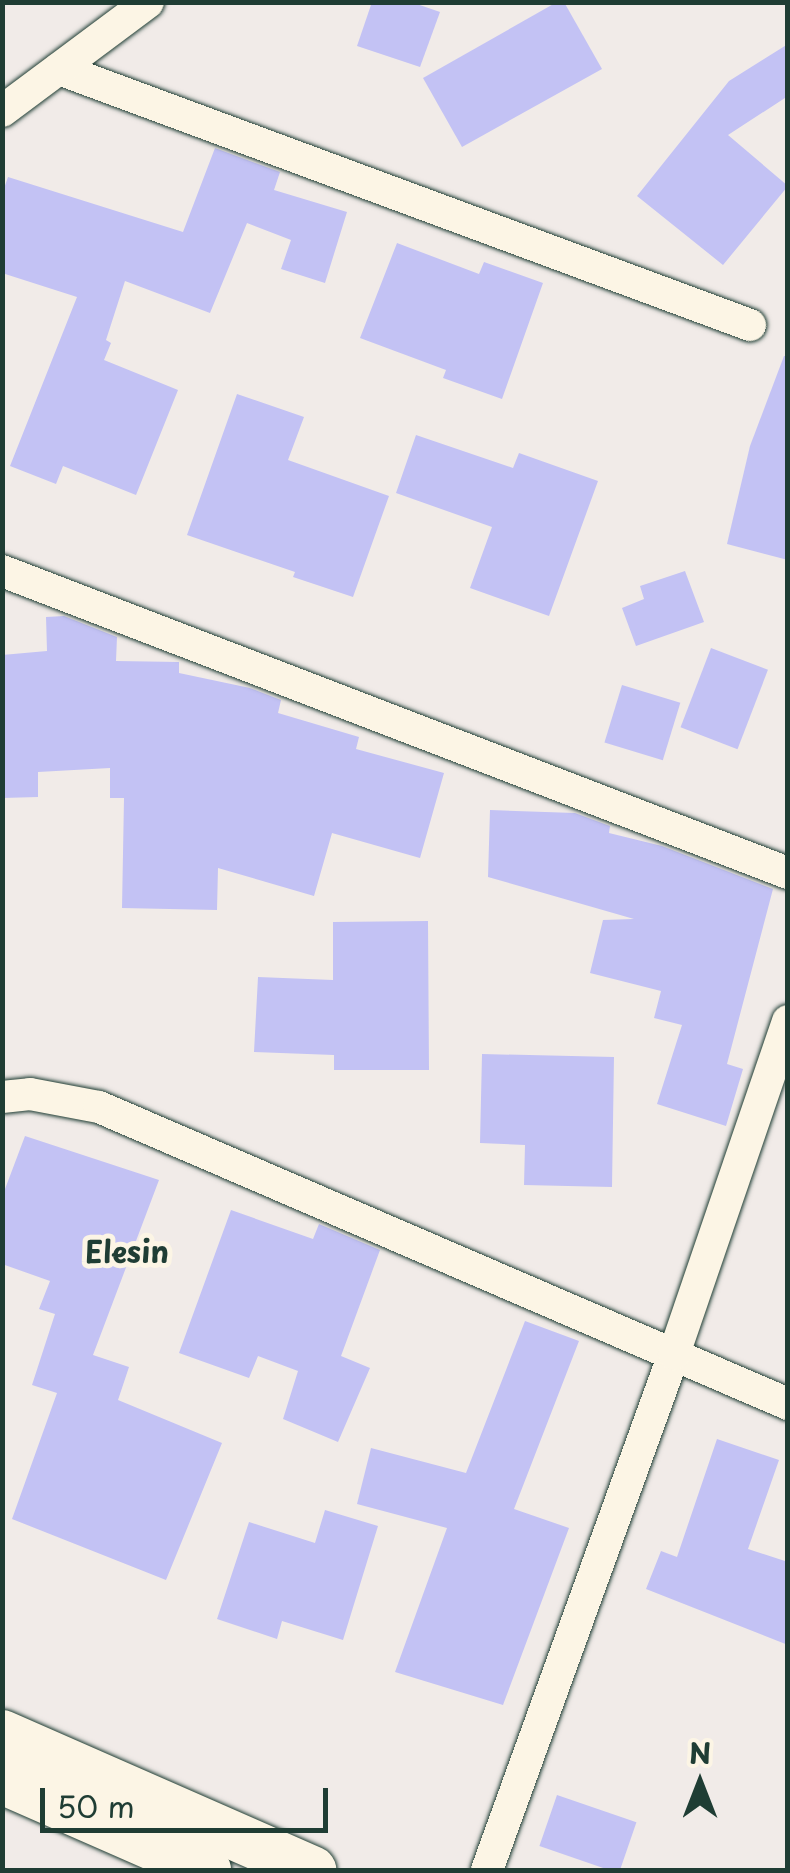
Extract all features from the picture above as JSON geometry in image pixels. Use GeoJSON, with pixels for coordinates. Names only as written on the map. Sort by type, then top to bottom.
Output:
{"type":"FeatureCollection","features":[{"type":"Feature","properties":{"kind":"main road"},"geometry":{"type":"LineString","coordinates":[[2,1734],[312,1870]]}},
{"type":"Feature","properties":{"kind":"main road"},"geometry":{"type":"LineString","coordinates":[[2,1780],[207,1870]]}},
{"type":"Feature","properties":{"kind":"street"},"geometry":{"type":"LineString","coordinates":[[2,111],[148,2]]}},
{"type":"Feature","properties":{"kind":"street"},"geometry":{"type":"LineString","coordinates":[[59,69],[750,326]]}},
{"type":"Feature","properties":{"kind":"street"},"geometry":{"type":"LineString","coordinates":[[2,571],[788,872]]}},
{"type":"Feature","properties":{"kind":"street"},"geometry":{"type":"LineString","coordinates":[[487,1870],[674,1354],[788,1021]]}},
{"type":"Feature","properties":{"kind":"street"},"geometry":{"type":"LineString","coordinates":[[2,1097],[30,1094],[99,1108],[788,1404]]}},
{"type":"Feature","properties":{"kind":"building"},"geometry":{"type":"Polygon","coordinates":[[[372,2],[411,2],[440,12],[420,67],[357,46],[372,2]]]}},
{"type":"Feature","properties":{"kind":"building"},"geometry":{"type":"Polygon","coordinates":[[[557,2],[564,2],[602,69],[462,147],[423,78],[557,2]]]}},
{"type":"Feature","properties":{"kind":"building"},"geometry":{"type":"Polygon","coordinates":[[[788,44],[788,96],[728,135],[788,186],[723,265],[637,196],[729,81],[788,44]]]}},
{"type":"Feature","properties":{"kind":"building"},"geometry":{"type":"Polygon","coordinates":[[[215,148],[280,172],[274,190],[347,212],[325,283],[281,269],[291,240],[247,223],[210,313],[125,281],[106,340],[111,343],[104,360],[178,390],[136,495],[63,466],[56,484],[10,466],[77,297],[2,273],[2,194],[8,177],[183,232],[215,148]]]}},
{"type":"Feature","properties":{"kind":"building"},"geometry":{"type":"Polygon","coordinates":[[[397,243],[479,274],[484,262],[543,283],[502,399],[443,378],[446,370],[360,338],[397,243]]]}},
{"type":"Feature","properties":{"kind":"building"},"geometry":{"type":"Polygon","coordinates":[[[784,356],[788,356],[788,560],[727,544],[750,446],[784,356]]]}},
{"type":"Feature","properties":{"kind":"building"},"geometry":{"type":"Polygon","coordinates":[[[237,394],[304,417],[288,460],[389,496],[353,597],[293,577],[295,572],[187,535],[237,394]]]}},
{"type":"Feature","properties":{"kind":"building"},"geometry":{"type":"Polygon","coordinates":[[[416,435],[513,468],[519,453],[598,481],[549,616],[470,588],[492,527],[396,493],[416,435]]]}},
{"type":"Feature","properties":{"kind":"building"},"geometry":{"type":"Polygon","coordinates":[[[685,571],[704,622],[636,646],[622,608],[644,599],[640,586],[685,571]]]}},
{"type":"Feature","properties":{"kind":"building"},"geometry":{"type":"Polygon","coordinates":[[[64,616],[117,637],[116,661],[179,662],[179,673],[250,688],[281,700],[278,713],[359,737],[356,749],[444,773],[420,858],[332,833],[314,896],[218,868],[217,910],[122,908],[124,798],[110,798],[110,768],[38,772],[38,797],[2,798],[2,655],[47,651],[46,617],[64,616]]]}},
{"type":"Feature","properties":{"kind":"building"},"geometry":{"type":"Polygon","coordinates":[[[711,648],[768,670],[737,749],[681,727],[711,648]]]}},
{"type":"Feature","properties":{"kind":"building"},"geometry":{"type":"Polygon","coordinates":[[[622,685],[680,703],[663,760],[604,742],[622,685]]]}},
{"type":"Feature","properties":{"kind":"building"},"geometry":{"type":"Polygon","coordinates":[[[490,810],[575,813],[610,826],[609,833],[662,846],[773,889],[727,1064],[743,1069],[726,1126],[657,1104],[682,1025],[654,1018],[661,991],[590,973],[603,920],[634,919],[488,877],[490,810]]]}},
{"type":"Feature","properties":{"kind":"building"},"geometry":{"type":"Polygon","coordinates":[[[428,921],[429,1070],[334,1070],[334,1055],[254,1052],[258,977],[333,980],[333,922],[428,921]]]}},
{"type":"Feature","properties":{"kind":"building"},"geometry":{"type":"Polygon","coordinates":[[[482,1054],[614,1057],[612,1187],[524,1185],[525,1145],[480,1143],[482,1054]]]}},
{"type":"Feature","properties":{"kind":"building"},"geometry":{"type":"Polygon","coordinates":[[[25,1136],[159,1180],[93,1355],[129,1367],[118,1400],[222,1443],[166,1580],[12,1519],[57,1393],[32,1385],[55,1314],[39,1309],[50,1281],[2,1264],[2,1197],[25,1136]]]}},
{"type":"Feature","properties":{"kind":"building"},"geometry":{"type":"Polygon","coordinates":[[[231,1210],[313,1239],[319,1224],[380,1250],[341,1356],[370,1368],[338,1442],[283,1419],[298,1371],[258,1356],[249,1378],[179,1353],[231,1210]]]}},
{"type":"Feature","properties":{"kind":"building"},"geometry":{"type":"Polygon","coordinates":[[[525,1321],[579,1341],[514,1509],[569,1528],[503,1705],[395,1672],[447,1528],[357,1504],[371,1448],[466,1473],[525,1321]]]}},
{"type":"Feature","properties":{"kind":"building"},"geometry":{"type":"Polygon","coordinates":[[[717,1439],[779,1460],[748,1549],[788,1562],[788,1645],[646,1589],[661,1551],[677,1557],[717,1439]]]}},
{"type":"Feature","properties":{"kind":"building"},"geometry":{"type":"Polygon","coordinates":[[[325,1510],[378,1526],[343,1640],[282,1621],[277,1639],[217,1619],[249,1522],[315,1543],[325,1510]]]}},
{"type":"Feature","properties":{"kind":"building"},"geometry":{"type":"Polygon","coordinates":[[[557,1795],[636,1822],[620,1870],[609,1870],[539,1846],[557,1795]]]}},
{"type":"Feature","properties":{"kind":"district","name":"Elesin"},"geometry":{"type":"Point","coordinates":[127,1251]}}]}
